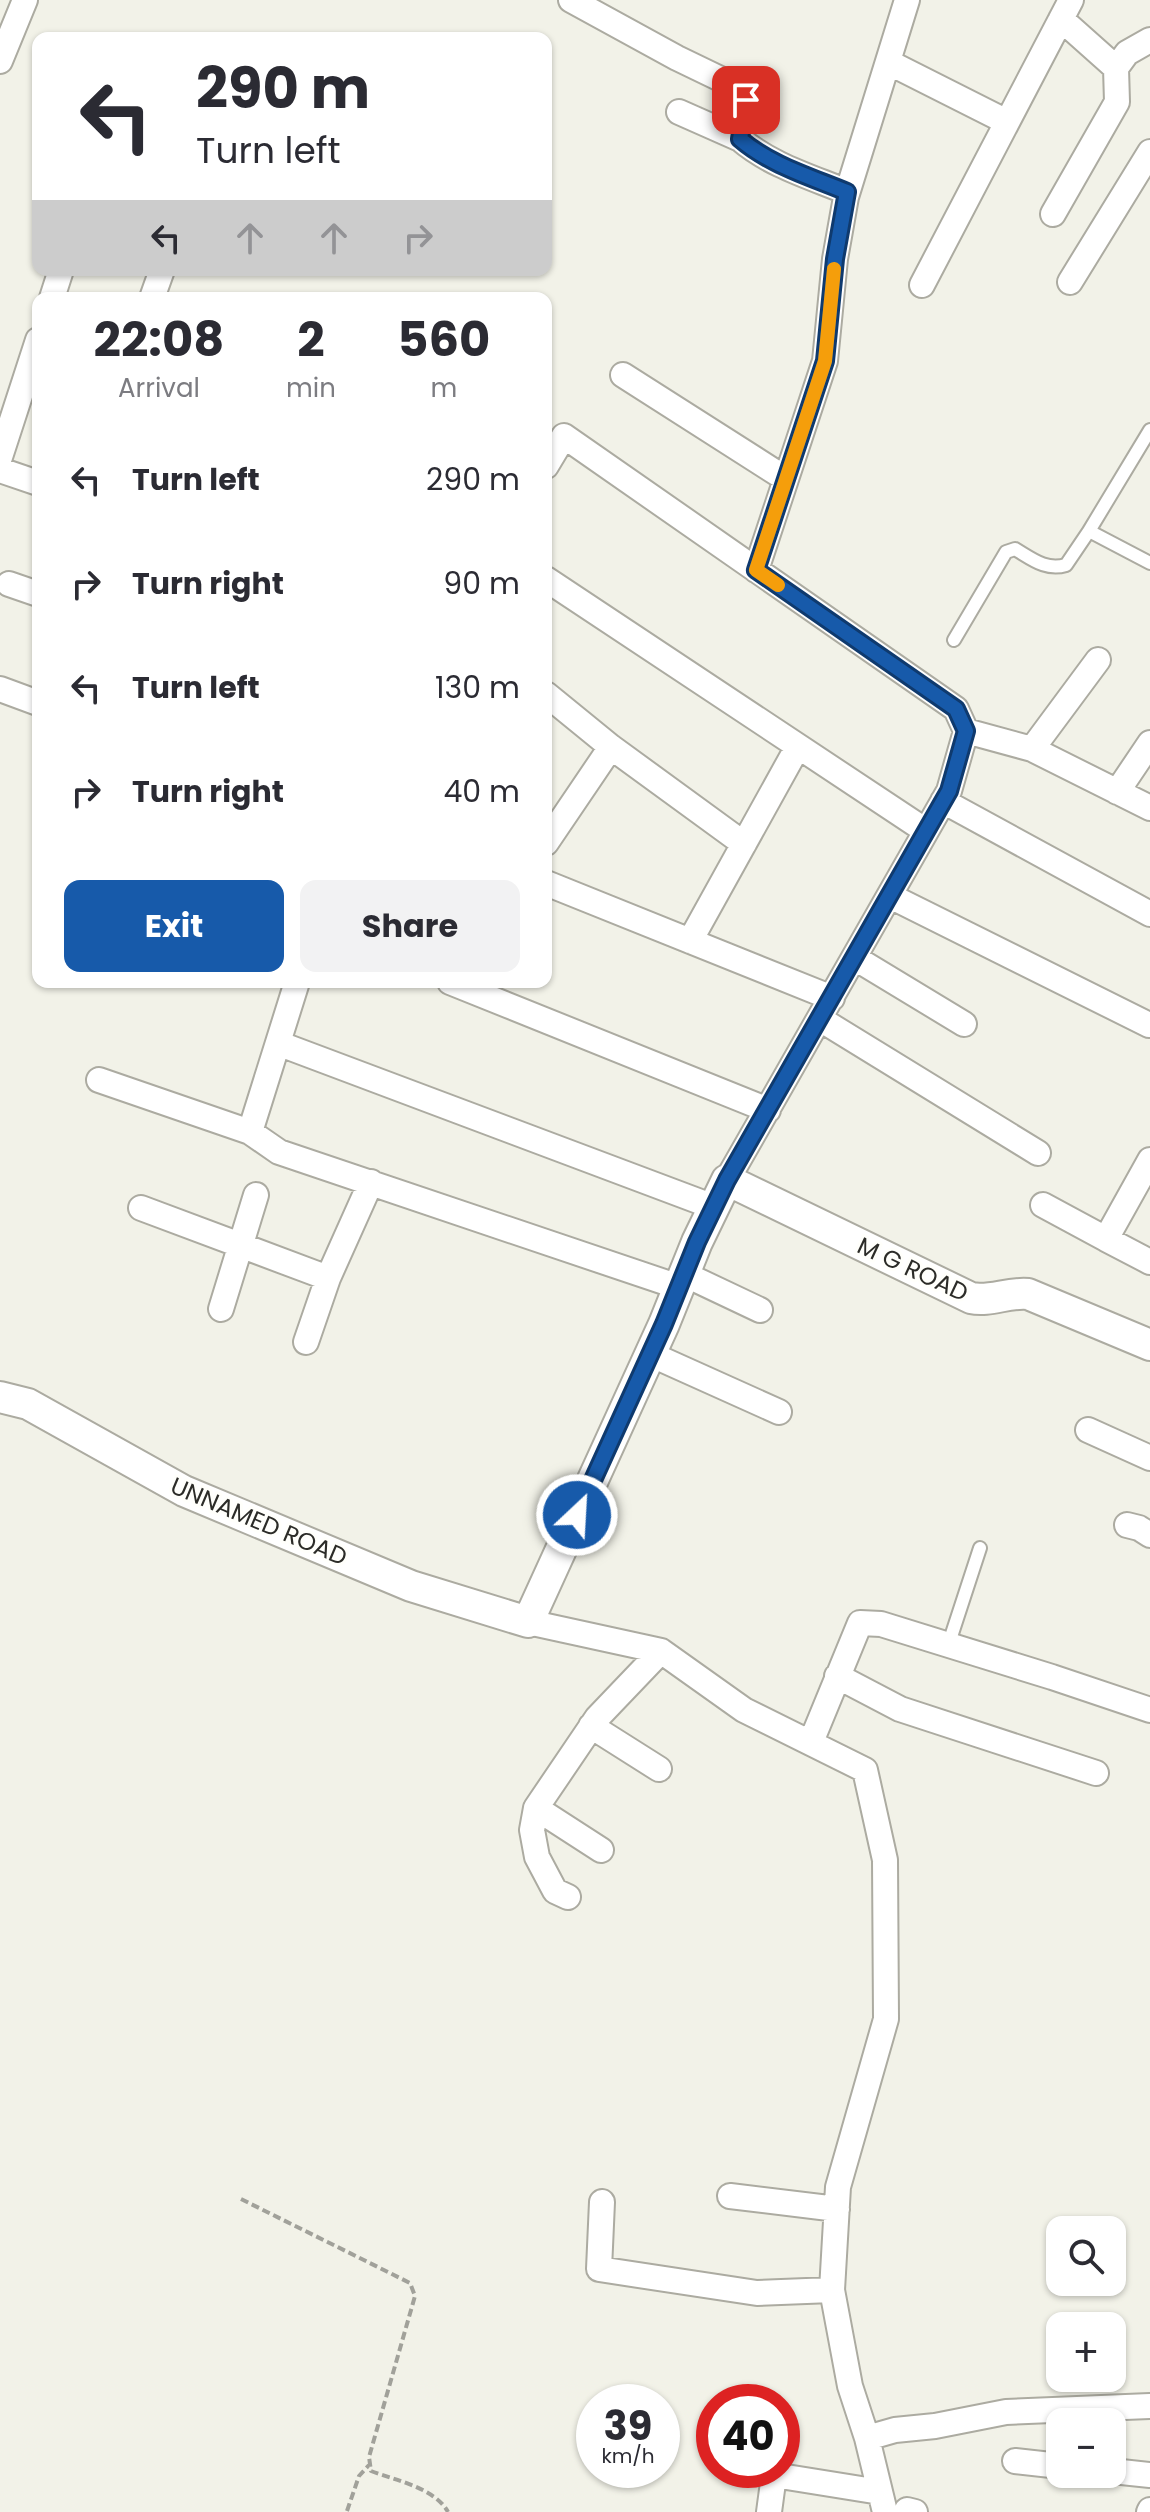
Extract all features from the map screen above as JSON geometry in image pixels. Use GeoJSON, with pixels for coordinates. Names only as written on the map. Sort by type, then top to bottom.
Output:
{"type":"FeatureCollection","features":[{"type":"Feature","properties":{"kind":"street"},"geometry":{"type":"LineString","coordinates":[[0,61],[25,0]]}},
{"type":"Feature","properties":{"kind":"street"},"geometry":{"type":"LineString","coordinates":[[571,0],[735,86],[746,100],[740,139]]}},
{"type":"Feature","properties":{"kind":"street"},"geometry":{"type":"LineString","coordinates":[[756,570],[825,361],[835,259],[847,192],[907,0]]}},
{"type":"Feature","properties":{"kind":"street"},"geometry":{"type":"LineString","coordinates":[[922,285],[1066,9],[1116,68]]}},
{"type":"Feature","properties":{"kind":"street"},"geometry":{"type":"LineString","coordinates":[[1053,214],[1117,102],[1116,68],[1127,53],[1150,40]]}},
{"type":"Feature","properties":{"kind":"street"},"geometry":{"type":"LineString","coordinates":[[888,62],[1007,122]]}},
{"type":"Feature","properties":{"kind":"street"},"geometry":{"type":"LineString","coordinates":[[679,112],[740,139],[778,162],[847,192]]}},
{"type":"Feature","properties":{"kind":"street"},"geometry":{"type":"LineString","coordinates":[[1070,282],[1150,152]]}},
{"type":"Feature","properties":{"kind":"street"},"geometry":{"type":"LineString","coordinates":[[0,457],[32,358]]}},
{"type":"Feature","properties":{"kind":"street"},"geometry":{"type":"LineString","coordinates":[[623,375],[786,479]]}},
{"type":"Feature","properties":{"kind":"street"},"geometry":{"type":"LineString","coordinates":[[552,456],[564,436],[956,709],[966,731],[949,791],[720,1193],[528,1622],[661,1651],[744,1710],[865,1770],[885,1860],[886,2019],[838,2187],[832,2290],[850,2386],[867,2438],[897,2506]]}},
{"type":"Feature","properties":{"kind":"street"},"geometry":{"type":"LineString","coordinates":[[0,470],[32,481]]}},
{"type":"Feature","properties":{"kind":"street"},"geometry":{"type":"LineString","coordinates":[[552,583],[926,831]]}},
{"type":"Feature","properties":{"kind":"street"},"geometry":{"type":"LineString","coordinates":[[9,584],[32,592]]}},
{"type":"Feature","properties":{"kind":"street"},"geometry":{"type":"LineString","coordinates":[[1032,749],[1098,660]]}},
{"type":"Feature","properties":{"kind":"street"},"geometry":{"type":"LineString","coordinates":[[0,689],[32,701]]}},
{"type":"Feature","properties":{"kind":"street"},"geometry":{"type":"LineString","coordinates":[[552,699],[611,747],[744,844]]}},
{"type":"Feature","properties":{"kind":"street"},"geometry":{"type":"LineString","coordinates":[[966,731],[1032,749],[1150,808]]}},
{"type":"Feature","properties":{"kind":"street"},"geometry":{"type":"LineString","coordinates":[[1117,792],[1150,743]]}},
{"type":"Feature","properties":{"kind":"street"},"geometry":{"type":"LineString","coordinates":[[552,834],[611,747]]}},
{"type":"Feature","properties":{"kind":"street"},"geometry":{"type":"LineString","coordinates":[[690,941],[797,748]]}},
{"type":"Feature","properties":{"kind":"street"},"geometry":{"type":"LineString","coordinates":[[943,801],[1150,914]]}},
{"type":"Feature","properties":{"kind":"street"},"geometry":{"type":"LineString","coordinates":[[552,885],[690,941],[826,1009],[1038,1153]]}},
{"type":"Feature","properties":{"kind":"street"},"geometry":{"type":"LineString","coordinates":[[890,896],[1149,1025]]}},
{"type":"Feature","properties":{"kind":"street"},"geometry":{"type":"LineString","coordinates":[[855,958],[964,1024]]}},
{"type":"Feature","properties":{"kind":"street"},"geometry":{"type":"LineString","coordinates":[[250,1132],[295,988]]}},
{"type":"Feature","properties":{"kind":"street"},"geometry":{"type":"LineString","coordinates":[[465,988],[768,1110]]}},
{"type":"Feature","properties":{"kind":"street"},"geometry":{"type":"LineString","coordinates":[[280,1044],[720,1193]]}},
{"type":"Feature","properties":{"kind":"street"},"geometry":{"type":"LineString","coordinates":[[99,1080],[250,1132],[279,1152],[682,1280],[760,1310]]}},
{"type":"Feature","properties":{"kind":"street"},"geometry":{"type":"LineString","coordinates":[[1106,1239],[1150,1160]]}},
{"type":"Feature","properties":{"kind":"street"},"geometry":{"type":"LineString","coordinates":[[306,1342],[328,1278],[371,1182]]}},
{"type":"Feature","properties":{"kind":"street","name":"M G ROAD"},"geometry":{"type":"LineString","coordinates":[[720,1193],[971,1298],[983,1300],[1016,1293],[1028,1294],[1150,1345]]}},
{"type":"Feature","properties":{"kind":"street"},"geometry":{"type":"LineString","coordinates":[[221,1309],[256,1195]]}},
{"type":"Feature","properties":{"kind":"street"},"geometry":{"type":"LineString","coordinates":[[1043,1205],[1150,1262]]}},
{"type":"Feature","properties":{"kind":"street"},"geometry":{"type":"LineString","coordinates":[[141,1208],[328,1278]]}},
{"type":"Feature","properties":{"kind":"street"},"geometry":{"type":"LineString","coordinates":[[650,1354],[779,1412]]}},
{"type":"Feature","properties":{"kind":"street","name":"UNNAMED ROAD"},"geometry":{"type":"LineString","coordinates":[[0,1397],[28,1404],[184,1491],[411,1586],[528,1622]]}},
{"type":"Feature","properties":{"kind":"street"},"geometry":{"type":"LineString","coordinates":[[1088,1430],[1150,1458]]}},
{"type":"Feature","properties":{"kind":"street"},"geometry":{"type":"LineString","coordinates":[[1127,1525],[1150,1535]]}},
{"type":"Feature","properties":{"kind":"street"},"geometry":{"type":"LineString","coordinates":[[811,1742],[860,1623],[881,1624],[1148,1704]]}},
{"type":"Feature","properties":{"kind":"street"},"geometry":{"type":"LineString","coordinates":[[568,1897],[555,1891],[537,1857],[532,1830],[536,1808],[591,1726],[661,1651]]}},
{"type":"Feature","properties":{"kind":"street"},"geometry":{"type":"LineString","coordinates":[[837,1676],[900,1709],[1096,1773]]}},
{"type":"Feature","properties":{"kind":"street"},"geometry":{"type":"LineString","coordinates":[[591,1726],[659,1769]]}},
{"type":"Feature","properties":{"kind":"street"},"geometry":{"type":"LineString","coordinates":[[536,1808],[601,1850]]}},
{"type":"Feature","properties":{"kind":"street"},"geometry":{"type":"LineString","coordinates":[[730,2196],[837,2209]]}},
{"type":"Feature","properties":{"kind":"street"},"geometry":{"type":"LineString","coordinates":[[602,2202],[599,2269],[757,2293],[832,2290]]}},
{"type":"Feature","properties":{"kind":"street"},"geometry":{"type":"LineString","coordinates":[[867,2438],[895,2430],[935,2426],[1006,2412],[1150,2406]]}},
{"type":"Feature","properties":{"kind":"street"},"geometry":{"type":"LineString","coordinates":[[1015,2461],[1046,2464]]}},
{"type":"Feature","properties":{"kind":"street"},"geometry":{"type":"LineString","coordinates":[[1126,2472],[1150,2475]]}},
{"type":"Feature","properties":{"kind":"street"},"geometry":{"type":"LineString","coordinates":[[769,2512],[774,2475],[897,2506]]}},
{"type":"Feature","properties":{"kind":"lane"},"geometry":{"type":"LineString","coordinates":[[954,640],[1006,552],[1015,549],[1054,568],[1066,565],[1150,430]]}},
{"type":"Feature","properties":{"kind":"lane"},"geometry":{"type":"LineString","coordinates":[[1089,531],[1150,563]]}},
{"type":"Feature","properties":{"kind":"lane"},"geometry":{"type":"LineString","coordinates":[[948,1646],[980,1548]]}},
{"type":"Feature","properties":{"kind":"path"},"geometry":{"type":"LineString","coordinates":[[241,2199],[410,2283],[415,2296],[369,2465],[371,2471],[425,2492],[444,2504],[448,2512]]}},
{"type":"Feature","properties":{"kind":"path"},"geometry":{"type":"LineString","coordinates":[[347,2511],[359,2476],[369,2465]]}},
{"type":"Feature","properties":{"kind":"slow traffic"},"geometry":{"type":"LineString","coordinates":[[778,585],[756,570],[825,361],[834,269]]}},
{"type":"Feature","properties":{"kind":"route"},"geometry":{"type":"LineString","coordinates":[[577,1515],[727,1180],[949,791],[966,731],[956,709],[756,570],[825,361],[835,259],[847,192],[791,169],[752,149],[740,139],[746,100]]}}]}
